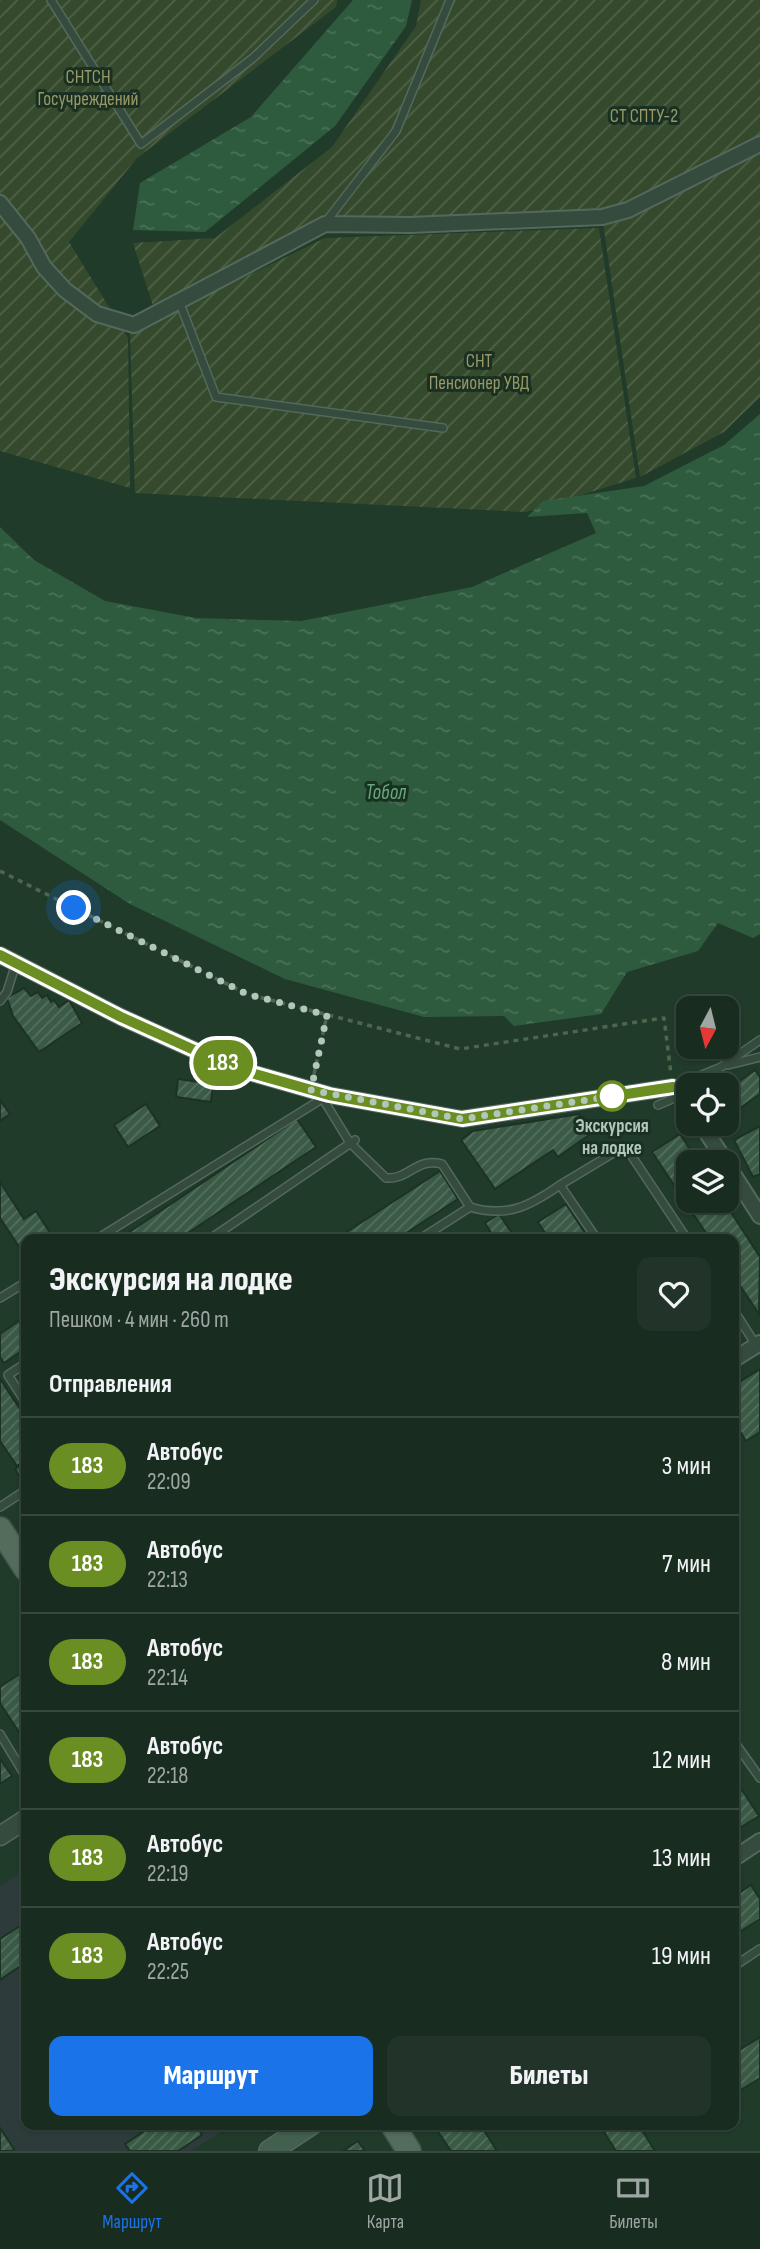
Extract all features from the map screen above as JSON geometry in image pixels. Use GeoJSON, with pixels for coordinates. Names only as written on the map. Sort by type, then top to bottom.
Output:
{"type":"FeatureCollection","features":[{"type":"Feature","properties":{"kind":"main road"},"geometry":{"type":"LineString","coordinates":[[0,1529],[21,1561]]}},
{"type":"Feature","properties":{"kind":"main road"},"geometry":{"type":"LineString","coordinates":[[270,2151],[302,2130]]}},
{"type":"Feature","properties":{"kind":"main road"},"geometry":{"type":"LineString","coordinates":[[396,2130],[409,2151]]}},
{"type":"Feature","properties":{"kind":"street"},"geometry":{"type":"LineString","coordinates":[[0,203],[28,238],[44,267],[97,314],[134,325],[325,224],[410,225],[602,217],[628,210],[760,144]]}},
{"type":"Feature","properties":{"kind":"street"},"geometry":{"type":"LineString","coordinates":[[0,955],[121,1017],[234,1068],[321,1095],[462,1119],[676,1096]]}},
{"type":"Feature","properties":{"kind":"street"},"geometry":{"type":"LineString","coordinates":[[739,1183],[760,1216]]}},
{"type":"Feature","properties":{"kind":"street"},"geometry":{"type":"LineString","coordinates":[[739,1356],[758,1344]]}},
{"type":"Feature","properties":{"kind":"street"},"geometry":{"type":"LineString","coordinates":[[0,1836],[21,1822]]}},
{"type":"Feature","properties":{"kind":"street"},"geometry":{"type":"LineString","coordinates":[[739,1855],[760,1841]]}},
{"type":"Feature","properties":{"kind":"lane"},"geometry":{"type":"LineString","coordinates":[[51,0],[141,144],[253,58],[314,0]]}},
{"type":"Feature","properties":{"kind":"lane"},"geometry":{"type":"LineString","coordinates":[[325,224],[396,131],[450,0]]}},
{"type":"Feature","properties":{"kind":"lane"},"geometry":{"type":"LineString","coordinates":[[179,301],[216,397],[443,428]]}},
{"type":"Feature","properties":{"kind":"lane"},"geometry":{"type":"LineString","coordinates":[[0,1001],[7,992],[16,963]]}},
{"type":"Feature","properties":{"kind":"lane"},"geometry":{"type":"LineString","coordinates":[[712,1073],[760,1042]]}},
{"type":"Feature","properties":{"kind":"lane"},"geometry":{"type":"LineString","coordinates":[[721,1067],[760,1057]]}},
{"type":"Feature","properties":{"kind":"lane"},"geometry":{"type":"LineString","coordinates":[[105,1234],[321,1095],[353,1142],[386,1178],[397,1179],[424,1162],[442,1164],[470,1207],[489,1212],[519,1210],[625,1146],[684,1234]]}},
{"type":"Feature","properties":{"kind":"lane"},"geometry":{"type":"LineString","coordinates":[[658,1105],[676,1097]]}},
{"type":"Feature","properties":{"kind":"lane"},"geometry":{"type":"LineString","coordinates":[[218,1234],[353,1142]]}},
{"type":"Feature","properties":{"kind":"lane"},"geometry":{"type":"LineString","coordinates":[[560,1185],[594,1234]]}},
{"type":"Feature","properties":{"kind":"lane"},"geometry":{"type":"LineString","coordinates":[[428,1234],[470,1207]]}},
{"type":"Feature","properties":{"kind":"lane"},"geometry":{"type":"LineString","coordinates":[[0,1298],[21,1285]]}},
{"type":"Feature","properties":{"kind":"lane"},"geometry":{"type":"LineString","coordinates":[[739,1318],[758,1344]]}},
{"type":"Feature","properties":{"kind":"lane"},"geometry":{"type":"LineString","coordinates":[[21,1366],[8,1375],[21,1395]]}},
{"type":"Feature","properties":{"kind":"lane"},"geometry":{"type":"LineString","coordinates":[[0,1507],[21,1493]]}},
{"type":"Feature","properties":{"kind":"lane"},"geometry":{"type":"LineString","coordinates":[[0,1734],[21,1769]]}},
{"type":"Feature","properties":{"kind":"lane"},"geometry":{"type":"LineString","coordinates":[[739,1748],[760,1778]]}},
{"type":"Feature","properties":{"kind":"lane"},"geometry":{"type":"LineString","coordinates":[[739,1963],[760,1950]]}},
{"type":"Feature","properties":{"kind":"path"},"geometry":{"type":"LineString","coordinates":[[0,871],[247,994],[460,1049],[664,1018],[676,1073]]}},
{"type":"Feature","properties":{"kind":"path"},"geometry":{"type":"LineString","coordinates":[[321,1095],[327,1015]]}},
{"type":"Feature","properties":{"kind":"shaded area"},"geometry":{"type":"Polygon","coordinates":[[[21,1873],[21,2130],[225,2130],[190,2151],[0,2151],[0,1886],[21,1873]]]}},
{"type":"Feature","properties":{"kind":"green space","name":"СНТСН Госучреждений"},"geometry":{"type":"Polygon","coordinates":[[[0,0],[337,0],[336,7],[137,158],[69,242],[128,338],[130,488],[0,451],[0,0]]]}},
{"type":"Feature","properties":{"kind":"green space","name":"СТ СПТУ-2"},"geometry":{"type":"Polygon","coordinates":[[[421,0],[760,0],[760,397],[724,432],[640,477],[603,223],[326,232],[154,309],[133,243],[215,238],[332,147],[416,26],[421,0]]]}},
{"type":"Feature","properties":{"kind":"green space","name":"СНТ Пенсионер УВД"},"geometry":{"type":"Polygon","coordinates":[[[599,228],[636,478],[526,512],[135,493],[130,333],[325,238],[599,228]]]}},
{"type":"Feature","properties":{"kind":"water"},"geometry":{"type":"Polygon","coordinates":[[[353,0],[412,0],[406,26],[335,126],[205,232],[133,230],[140,183],[251,117],[353,0]]]}},
{"type":"Feature","properties":{"kind":"water","name":"Тобол"},"geometry":{"type":"Polygon","coordinates":[[[760,414],[760,934],[753,938],[718,923],[698,951],[627,972],[601,1014],[514,1026],[504,1016],[424,1017],[285,979],[130,904],[0,820],[0,527],[34,560],[105,601],[196,618],[301,621],[472,587],[596,533],[587,513],[527,517],[543,501],[644,486],[724,445],[760,414]]]}},
{"type":"Feature","properties":{"kind":"building"},"geometry":{"type":"Polygon","coordinates":[[[24,988],[31,996],[38,992],[42,998],[47,995],[51,1002],[54,1000],[59,1007],[69,1000],[82,1023],[39,1052],[13,1016],[7,998],[24,988]]]}},
{"type":"Feature","properties":{"kind":"building"},"geometry":{"type":"Polygon","coordinates":[[[755,1070],[760,1077],[760,1094],[739,1109],[739,1082],[755,1070]]]}},
{"type":"Feature","properties":{"kind":"building"},"geometry":{"type":"Polygon","coordinates":[[[178,1079],[213,1084],[211,1102],[176,1097],[178,1079]]]}},
{"type":"Feature","properties":{"kind":"building"},"geometry":{"type":"Polygon","coordinates":[[[0,1100],[10,1114],[0,1121],[0,1100]]]}},
{"type":"Feature","properties":{"kind":"building"},"geometry":{"type":"Polygon","coordinates":[[[146,1104],[160,1126],[128,1147],[114,1125],[146,1104]]]}},
{"type":"Feature","properties":{"kind":"building"},"geometry":{"type":"Polygon","coordinates":[[[579,1114],[590,1134],[558,1157],[553,1150],[495,1189],[461,1140],[473,1131],[579,1114]]]}},
{"type":"Feature","properties":{"kind":"building"},"geometry":{"type":"Polygon","coordinates":[[[297,1119],[316,1147],[186,1234],[126,1234],[297,1119]]]}},
{"type":"Feature","properties":{"kind":"building"},"geometry":{"type":"Polygon","coordinates":[[[760,1126],[760,1174],[753,1177],[734,1140],[760,1126]]]}},
{"type":"Feature","properties":{"kind":"building"},"geometry":{"type":"Polygon","coordinates":[[[677,1136],[681,1136],[690,1150],[676,1150],[676,1188],[652,1152],[677,1136]]]}},
{"type":"Feature","properties":{"kind":"building"},"geometry":{"type":"Polygon","coordinates":[[[440,1171],[458,1199],[405,1234],[344,1234],[440,1171]]]}},
{"type":"Feature","properties":{"kind":"building"},"geometry":{"type":"Polygon","coordinates":[[[0,1182],[24,1219],[36,1211],[51,1234],[21,1234],[21,1250],[0,1218],[0,1182]]]}},
{"type":"Feature","properties":{"kind":"building"},"geometry":{"type":"Polygon","coordinates":[[[566,1204],[586,1234],[546,1234],[538,1222],[566,1204]]]}},
{"type":"Feature","properties":{"kind":"building"},"geometry":{"type":"Polygon","coordinates":[[[693,1213],[731,1213],[760,1257],[759,1314],[739,1284],[739,1234],[707,1234],[693,1213]]]}},
{"type":"Feature","properties":{"kind":"building"},"geometry":{"type":"Polygon","coordinates":[[[499,1214],[513,1234],[492,1234],[485,1223],[499,1214]]]}},
{"type":"Feature","properties":{"kind":"building"},"geometry":{"type":"Polygon","coordinates":[[[21,1319],[21,1351],[4,1363],[0,1357],[0,1334],[21,1319]]]}},
{"type":"Feature","properties":{"kind":"building"},"geometry":{"type":"Polygon","coordinates":[[[760,1369],[760,1432],[746,1441],[739,1430],[739,1382],[760,1369]]]}},
{"type":"Feature","properties":{"kind":"building"},"geometry":{"type":"Polygon","coordinates":[[[0,1379],[21,1410],[21,1463],[17,1466],[0,1441],[0,1379]]]}},
{"type":"Feature","properties":{"kind":"building"},"geometry":{"type":"Polygon","coordinates":[[[21,1465],[21,1479],[15,1469],[21,1465]]]}},
{"type":"Feature","properties":{"kind":"building"},"geometry":{"type":"Polygon","coordinates":[[[21,1673],[21,1735],[0,1703],[0,1687],[21,1673]]]}},
{"type":"Feature","properties":{"kind":"building"},"geometry":{"type":"Polygon","coordinates":[[[0,1759],[12,1776],[0,1784],[0,1759]]]}},
{"type":"Feature","properties":{"kind":"building"},"geometry":{"type":"Polygon","coordinates":[[[742,1790],[759,1816],[739,1828],[739,1792],[742,1790]]]}},
{"type":"Feature","properties":{"kind":"building"},"geometry":{"type":"Polygon","coordinates":[[[751,1885],[760,1899],[760,1919],[739,1932],[739,1893],[751,1885]]]}},
{"type":"Feature","properties":{"kind":"building"},"geometry":{"type":"Polygon","coordinates":[[[21,1925],[21,1965],[0,1980],[0,1939],[21,1925]]]}},
{"type":"Feature","properties":{"kind":"building"},"geometry":{"type":"Polygon","coordinates":[[[760,2037],[760,2078],[739,2091],[739,2050],[760,2037]]]}},
{"type":"Feature","properties":{"kind":"building"},"geometry":{"type":"Polygon","coordinates":[[[0,2128],[14,2149],[12,2151],[0,2151],[0,2128]]]}},
{"type":"Feature","properties":{"kind":"building"},"geometry":{"type":"Polygon","coordinates":[[[146,2130],[199,2130],[202,2135],[178,2151],[130,2151],[125,2144],[146,2130]]]}},
{"type":"Feature","properties":{"kind":"building"},"geometry":{"type":"Polygon","coordinates":[[[437,2130],[484,2130],[497,2151],[451,2151],[437,2130]]]}},
{"type":"Feature","properties":{"kind":"building"},"geometry":{"type":"Polygon","coordinates":[[[603,2130],[642,2130],[655,2151],[616,2151],[603,2130]]]}},
{"type":"Feature","properties":{"kind":"building"},"geometry":{"type":"Polygon","coordinates":[[[358,2141],[365,2151],[343,2151],[358,2141]]]}},
{"type":"Feature","properties":{"kind":"bus line","name":"183"},"geometry":{"type":"LineString","coordinates":[[0,955],[121,1017],[234,1068],[329,1095],[462,1119],[673,1087]]}},
{"type":"Feature","properties":{"kind":"place","name":"Экскурсия на лодке"},"geometry":{"type":"Point","coordinates":[612,1096]}},
{"type":"Feature","properties":{"kind":"route"},"geometry":{"type":"LineString","coordinates":[[74,908],[247,994],[327,1015],[311,1090],[462,1119],[620,1095],[612,1096]]}}]}
